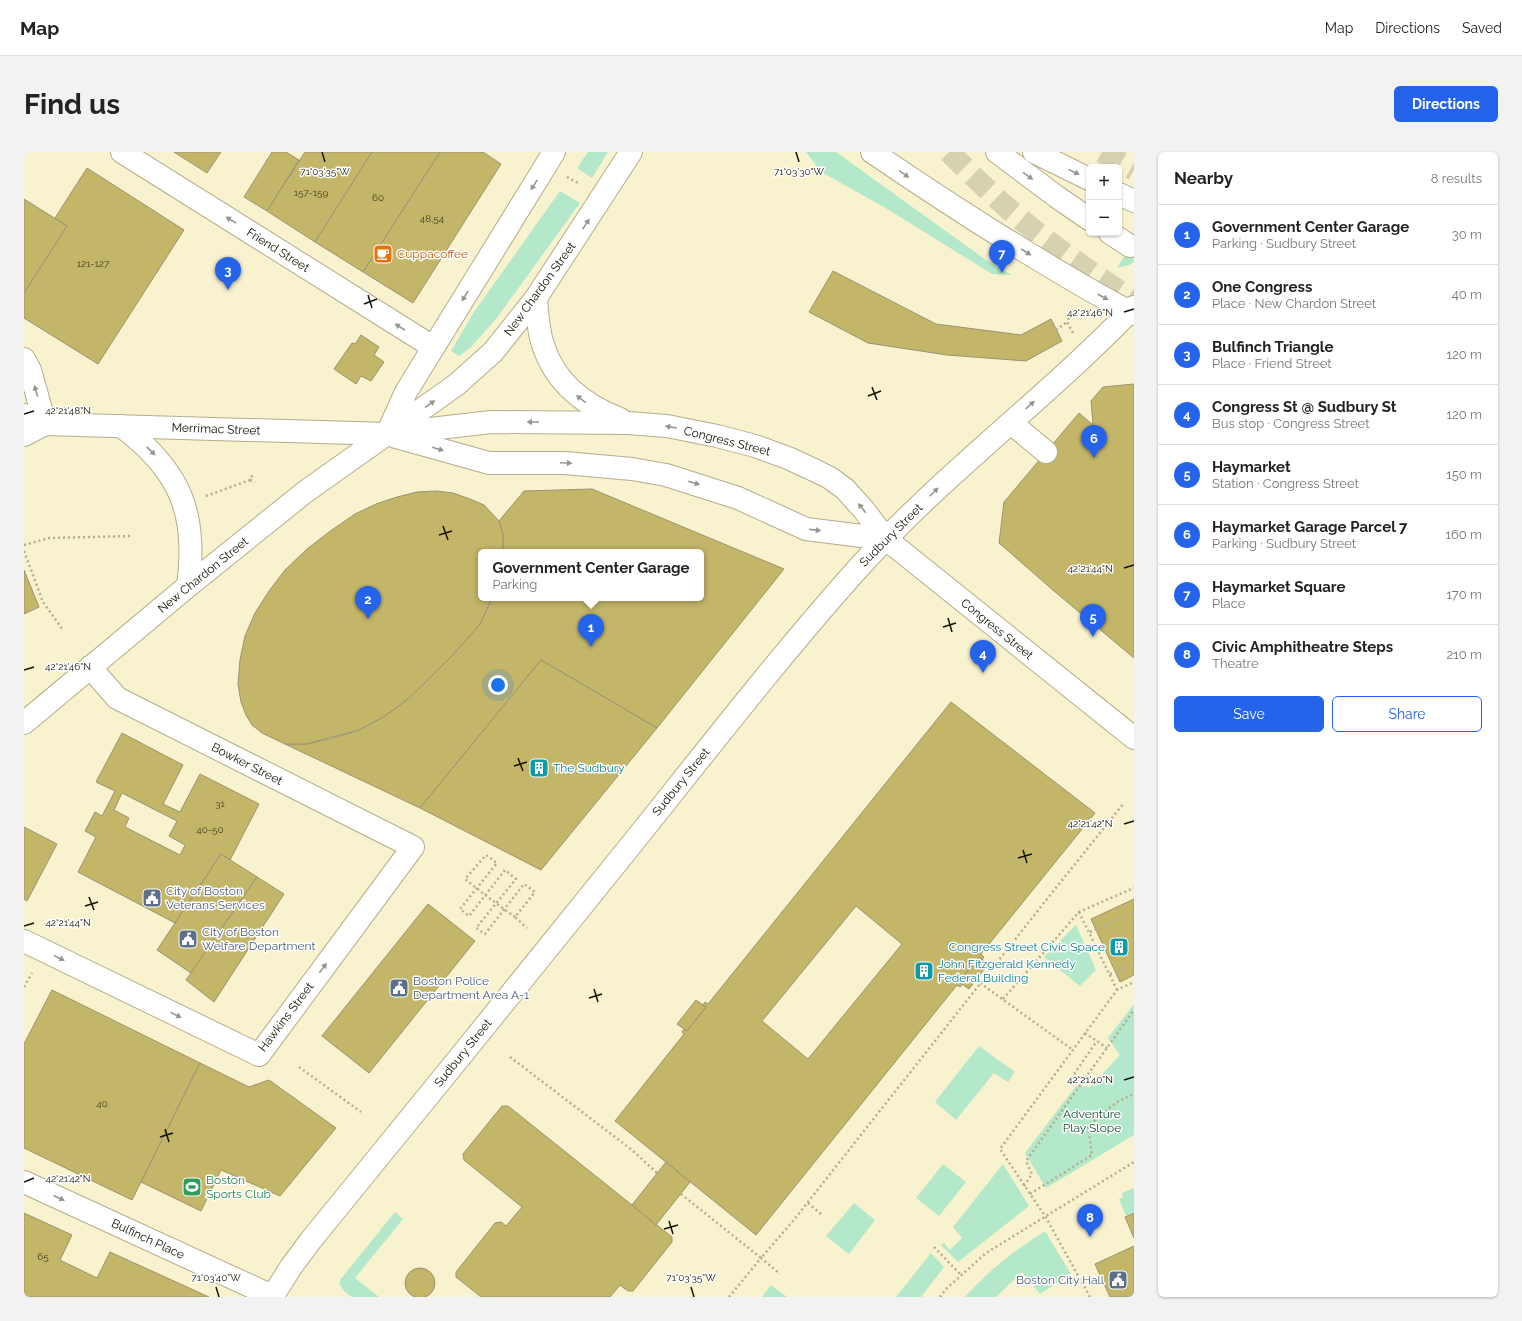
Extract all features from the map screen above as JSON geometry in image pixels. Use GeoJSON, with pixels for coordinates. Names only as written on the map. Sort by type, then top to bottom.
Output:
{"type":"FeatureCollection","features":[{"type":"Feature","properties":{"kind":"main road","name":"Friend Street"},"geometry":{"type":"LineString","coordinates":[[122,152],[433,347]]}},
{"type":"Feature","properties":{"kind":"main road"},"geometry":{"type":"LineString","coordinates":[[554,152],[406,392],[387,434],[489,463],[565,463],[632,469],[666,475],[738,498],[806,529],[886,539]]}},
{"type":"Feature","properties":{"kind":"main road","name":"New Chardon Street"},"geometry":{"type":"LineString","coordinates":[[24,723],[188,586],[306,492],[456,385],[493,352],[536,298],[631,152]]}},
{"type":"Feature","properties":{"kind":"main road"},"geometry":{"type":"LineString","coordinates":[[872,152],[941,199],[1036,259],[1132,311]]}},
{"type":"Feature","properties":{"kind":"main road"},"geometry":{"type":"LineString","coordinates":[[997,152],[1086,217]]}},
{"type":"Feature","properties":{"kind":"main road"},"geometry":{"type":"LineString","coordinates":[[1034,152],[1086,178]]}},
{"type":"Feature","properties":{"kind":"main road"},"geometry":{"type":"LineString","coordinates":[[1122,195],[1134,201]]}},
{"type":"Feature","properties":{"kind":"main road"},"geometry":{"type":"LineString","coordinates":[[1115,236],[1130,246]]}},
{"type":"Feature","properties":{"kind":"main road"},"geometry":{"type":"LineString","coordinates":[[536,298],[539,329],[543,345],[547,358],[560,378],[583,401],[628,423]]}},
{"type":"Feature","properties":{"kind":"main road","name":"Sudbury Street"},"geometry":{"type":"LineString","coordinates":[[272,1297],[311,1240],[482,1031],[768,674],[853,574],[942,484],[1011,423],[1132,311]]}},
{"type":"Feature","properties":{"kind":"main road"},"geometry":{"type":"LineString","coordinates":[[24,359],[30,370],[45,424]]}},
{"type":"Feature","properties":{"kind":"main road","name":"Merrimac Street"},"geometry":{"type":"LineString","coordinates":[[24,415],[45,424],[387,434]]}},
{"type":"Feature","properties":{"kind":"main road","name":"Congress Street"},"geometry":{"type":"LineString","coordinates":[[387,434],[491,422],[628,423],[679,428],[736,440],[767,450],[814,470],[830,478],[845,489],[863,509],[886,539],[1134,738]]}},
{"type":"Feature","properties":{"kind":"main road"},"geometry":{"type":"LineString","coordinates":[[1011,423],[1046,452]]}},
{"type":"Feature","properties":{"kind":"main road","name":"Merrimac Street"},"geometry":{"type":"LineString","coordinates":[[24,435],[45,424]]}},
{"type":"Feature","properties":{"kind":"main road"},"geometry":{"type":"LineString","coordinates":[[121,426],[153,453],[167,470],[178,488],[186,512],[191,543],[191,564],[188,586]]}},
{"type":"Feature","properties":{"kind":"main road","name":"Bowker Street"},"geometry":{"type":"LineString","coordinates":[[90,668],[117,698],[413,847]]}},
{"type":"Feature","properties":{"kind":"main road","name":"Hawkins Street"},"geometry":{"type":"LineString","coordinates":[[24,941],[259,1055],[413,847]]}},
{"type":"Feature","properties":{"kind":"main road","name":"Bulfinch Place"},"geometry":{"type":"LineString","coordinates":[[24,1182],[272,1297]]}},
{"type":"Feature","properties":{"kind":"path"},"geometry":{"type":"LineString","coordinates":[[567,176],[585,187]]}},
{"type":"Feature","properties":{"kind":"path"},"geometry":{"type":"LineString","coordinates":[[1056,330],[1067,322],[1074,308]]}},
{"type":"Feature","properties":{"kind":"path"},"geometry":{"type":"LineString","coordinates":[[1067,322],[1076,338]]}},
{"type":"Feature","properties":{"kind":"path"},"geometry":{"type":"LineString","coordinates":[[250,480],[253,474]]}},
{"type":"Feature","properties":{"kind":"path"},"geometry":{"type":"LineString","coordinates":[[203,497],[250,480],[255,482]]}},
{"type":"Feature","properties":{"kind":"path"},"geometry":{"type":"LineString","coordinates":[[24,545],[49,538],[133,536]]}},
{"type":"Feature","properties":{"kind":"path"},"geometry":{"type":"LineString","coordinates":[[24,551],[43,602],[63,630]]}},
{"type":"Feature","properties":{"kind":"path"},"geometry":{"type":"LineString","coordinates":[[729,1297],[808,1203],[980,983],[1124,803]]}},
{"type":"Feature","properties":{"kind":"path"},"geometry":{"type":"LineString","coordinates":[[515,917],[535,892],[524,884],[504,909],[485,934],[476,928],[496,902],[516,879],[505,870],[485,895],[469,916],[460,909],[476,888],[497,863],[486,855],[465,879],[476,888],[485,895],[496,902],[504,909],[515,917],[527,928]]}},
{"type":"Feature","properties":{"kind":"path"},"geometry":{"type":"LineString","coordinates":[[1003,999],[1079,912],[1134,888]]}},
{"type":"Feature","properties":{"kind":"path"},"geometry":{"type":"LineString","coordinates":[[1079,912],[1117,990]]}},
{"type":"Feature","properties":{"kind":"path"},"geometry":{"type":"LineString","coordinates":[[1090,932],[1134,912]]}},
{"type":"Feature","properties":{"kind":"path"},"geometry":{"type":"LineString","coordinates":[[1110,974],[1134,964]]}},
{"type":"Feature","properties":{"kind":"path"},"geometry":{"type":"LineString","coordinates":[[24,987],[32,972]]}},
{"type":"Feature","properties":{"kind":"path"},"geometry":{"type":"LineString","coordinates":[[1090,1297],[1045,1216],[1000,1149],[1117,990],[1134,982]]}},
{"type":"Feature","properties":{"kind":"path"},"geometry":{"type":"LineString","coordinates":[[980,983],[1073,1050]]}},
{"type":"Feature","properties":{"kind":"path"},"geometry":{"type":"LineString","coordinates":[[1024,1186],[1032,1174],[1026,1161],[1134,1010]]}},
{"type":"Feature","properties":{"kind":"path"},"geometry":{"type":"LineString","coordinates":[[1085,1033],[1107,1048]]}},
{"type":"Feature","properties":{"kind":"path"},"geometry":{"type":"LineString","coordinates":[[1081,1084],[1072,1077],[1097,1041]]}},
{"type":"Feature","properties":{"kind":"path"},"geometry":{"type":"LineString","coordinates":[[510,1057],[632,1150],[657,1173]]}},
{"type":"Feature","properties":{"kind":"path"},"geometry":{"type":"LineString","coordinates":[[299,1067],[361,1112]]}},
{"type":"Feature","properties":{"kind":"path"},"geometry":{"type":"LineString","coordinates":[[1030,1194],[1092,1155],[1088,1126],[1117,1102],[1134,1094]]}},
{"type":"Feature","properties":{"kind":"path"},"geometry":{"type":"LineString","coordinates":[[940,1297],[946,1289],[986,1253],[1134,1162]]}},
{"type":"Feature","properties":{"kind":"path"},"geometry":{"type":"LineString","coordinates":[[681,1194],[780,1274]]}},
{"type":"Feature","properties":{"kind":"path"},"geometry":{"type":"LineString","coordinates":[[808,1203],[821,1214]]}},
{"type":"Feature","properties":{"kind":"path"},"geometry":{"type":"LineString","coordinates":[[934,1247],[961,1275]]}},
{"type":"Feature","properties":{"kind":"green space"},"geometry":{"type":"Polygon","coordinates":[[[588,152],[608,152],[592,178],[577,168],[588,152]]]}},
{"type":"Feature","properties":{"kind":"green space"},"geometry":{"type":"Polygon","coordinates":[[[806,152],[836,152],[986,260],[1012,275],[992,274],[884,207],[821,172],[806,152]]]}},
{"type":"Feature","properties":{"kind":"green space"},"geometry":{"type":"Polygon","coordinates":[[[560,191],[580,203],[496,319],[470,348],[459,356],[451,351],[474,312],[560,191]]]}},
{"type":"Feature","properties":{"kind":"green space"},"geometry":{"type":"Polygon","coordinates":[[[1134,240],[1134,262],[1117,268],[1134,240]]]}},
{"type":"Feature","properties":{"kind":"green space"},"geometry":{"type":"Polygon","coordinates":[[[1076,925],[1096,970],[1080,986],[1044,957],[1076,925]]]}},
{"type":"Feature","properties":{"kind":"green space","name":"Adventure Play Slope"},"geometry":{"type":"Polygon","coordinates":[[[1134,1004],[1134,1135],[1046,1188],[1025,1153],[1076,1086],[1090,1087],[1120,1055],[1108,1038],[1134,1004]]]}},
{"type":"Feature","properties":{"kind":"green space"},"geometry":{"type":"Polygon","coordinates":[[[979,1046],[1015,1072],[1008,1082],[994,1073],[956,1120],[935,1102],[979,1046]]]}},
{"type":"Feature","properties":{"kind":"green space"},"geometry":{"type":"Polygon","coordinates":[[[943,1164],[966,1182],[939,1216],[916,1198],[943,1164]]]}},
{"type":"Feature","properties":{"kind":"green space"},"geometry":{"type":"Polygon","coordinates":[[[1003,1164],[1029,1206],[958,1262],[941,1245],[944,1243],[950,1250],[962,1238],[953,1227],[1003,1164]]]}},
{"type":"Feature","properties":{"kind":"green space"},"geometry":{"type":"Polygon","coordinates":[[[1134,1188],[1134,1212],[1126,1216],[1119,1199],[1123,1197],[1122,1193],[1134,1188]]]}},
{"type":"Feature","properties":{"kind":"green space"},"geometry":{"type":"Polygon","coordinates":[[[854,1203],[875,1220],[849,1254],[826,1236],[854,1203]]]}},
{"type":"Feature","properties":{"kind":"green space"},"geometry":{"type":"Polygon","coordinates":[[[395,1212],[403,1219],[355,1278],[379,1297],[352,1297],[345,1292],[340,1285],[340,1280],[395,1212]]]}},
{"type":"Feature","properties":{"kind":"green space"},"geometry":{"type":"Polygon","coordinates":[[[1045,1231],[1071,1274],[1040,1294],[1022,1272],[996,1297],[965,1297],[1002,1261],[1045,1231]]]}},
{"type":"Feature","properties":{"kind":"green space"},"geometry":{"type":"Polygon","coordinates":[[[931,1253],[944,1267],[921,1297],[896,1297],[931,1253]]]}},
{"type":"Feature","properties":{"kind":"green space"},"geometry":{"type":"Polygon","coordinates":[[[771,1285],[787,1297],[762,1297],[771,1285]]]}},
{"type":"Feature","properties":{"kind":"building"},"geometry":{"type":"Polygon","coordinates":[[[174,152],[221,152],[207,173],[174,152]]]}},
{"type":"Feature","properties":{"kind":"building"},"geometry":{"type":"Polygon","coordinates":[[[272,152],[286,152],[299,160],[267,211],[244,197],[272,152]]]}},
{"type":"Feature","properties":{"kind":"building"},"geometry":{"type":"Polygon","coordinates":[[[305,152],[372,152],[315,242],[267,211],[305,152]]]}},
{"type":"Feature","properties":{"kind":"building"},"geometry":{"type":"Polygon","coordinates":[[[372,152],[440,152],[363,272],[315,242],[372,152]]]}},
{"type":"Feature","properties":{"kind":"building"},"geometry":{"type":"Polygon","coordinates":[[[440,152],[483,152],[501,164],[413,303],[363,272],[440,152]]]}},
{"type":"Feature","properties":{"kind":"building"},"geometry":{"type":"Polygon","coordinates":[[[87,168],[184,230],[98,364],[24,318],[24,293],[67,226],[55,218],[87,168]]]}},
{"type":"Feature","properties":{"kind":"building"},"geometry":{"type":"Polygon","coordinates":[[[24,199],[67,226],[24,293],[24,199]]]}},
{"type":"Feature","properties":{"kind":"building"},"geometry":{"type":"Polygon","coordinates":[[[833,271],[936,324],[1021,335],[1051,319],[1062,341],[1026,361],[947,355],[868,343],[809,312],[833,271]]]}},
{"type":"Feature","properties":{"kind":"building"},"geometry":{"type":"Polygon","coordinates":[[[361,335],[379,347],[374,355],[384,362],[371,381],[361,376],[356,384],[334,369],[352,343],[355,344],[361,335]]]}},
{"type":"Feature","properties":{"kind":"building"},"geometry":{"type":"Polygon","coordinates":[[[1134,384],[1134,658],[999,543],[1004,502],[1079,413],[1093,425],[1091,401],[1103,387],[1134,384]]]}},
{"type":"Feature","properties":{"kind":"building"},"geometry":{"type":"Polygon","coordinates":[[[592,489],[784,569],[657,728],[541,660],[420,808],[285,744],[306,744],[330,739],[359,730],[385,716],[409,698],[451,657],[480,624],[491,601],[704,601],[704,549],[503,549],[503,534],[499,521],[524,491],[592,489]]]}},
{"type":"Feature","properties":{"kind":"building"},"geometry":{"type":"Polygon","coordinates":[[[436,491],[453,493],[470,499],[484,505],[499,521],[503,534],[503,549],[478,549],[478,601],[491,601],[480,624],[451,657],[409,698],[385,716],[359,730],[306,744],[285,744],[262,733],[252,725],[246,715],[241,702],[238,684],[240,660],[245,636],[255,613],[269,591],[285,570],[307,549],[355,514],[376,504],[417,492],[436,491]]]}},
{"type":"Feature","properties":{"kind":"building"},"geometry":{"type":"Polygon","coordinates":[[[24,570],[39,607],[24,614],[24,570]]]}},
{"type":"Feature","properties":{"kind":"building","name":"The Sudbury"},"geometry":{"type":"Polygon","coordinates":[[[541,660],[657,728],[541,870],[420,808],[541,660]]]}},
{"type":"Feature","properties":{"kind":"building","name":"John Fitzgerald Kennedy Federal Building"},"geometry":{"type":"Polygon","coordinates":[[[951,702],[1095,813],[981,954],[984,957],[982,960],[979,957],[959,982],[963,984],[960,987],[957,985],[756,1235],[615,1121],[684,1034],[682,1032],[684,1029],[687,1031],[706,1007],[703,1005],[705,1002],[708,1004],[951,702]],[[856,906],[762,1021],[808,1059],[902,944],[856,906]]]}},
{"type":"Feature","properties":{"kind":"building"},"geometry":{"type":"Polygon","coordinates":[[[122,733],[183,765],[163,804],[180,812],[200,774],[259,804],[230,860],[221,854],[175,923],[78,872],[96,837],[85,831],[95,812],[102,816],[115,791],[96,782],[122,733]],[[122,793],[114,810],[129,818],[125,827],[180,855],[185,845],[169,836],[177,821],[122,793]]]}},
{"type":"Feature","properties":{"kind":"building"},"geometry":{"type":"Polygon","coordinates":[[[24,827],[57,844],[27,901],[24,899],[24,827]]]}},
{"type":"Feature","properties":{"kind":"building"},"geometry":{"type":"Polygon","coordinates":[[[221,854],[257,877],[191,973],[157,950],[221,854]]]}},
{"type":"Feature","properties":{"kind":"building"},"geometry":{"type":"Polygon","coordinates":[[[257,877],[284,894],[214,1002],[186,980],[257,877]]]}},
{"type":"Feature","properties":{"kind":"building","name":"Congress Street Civic Space"},"geometry":{"type":"Polygon","coordinates":[[[1134,899],[1134,975],[1120,982],[1091,919],[1134,899]]]}},
{"type":"Feature","properties":{"kind":"building","name":"Boston Police Department Area A-1"},"geometry":{"type":"Polygon","coordinates":[[[428,904],[475,941],[369,1073],[322,1036],[428,904]]]}},
{"type":"Feature","properties":{"kind":"building"},"geometry":{"type":"Polygon","coordinates":[[[979,957],[988,964],[969,989],[959,982],[979,957]]]}},
{"type":"Feature","properties":{"kind":"building"},"geometry":{"type":"Polygon","coordinates":[[[52,990],[200,1063],[132,1200],[24,1148],[24,1044],[52,990]]]}},
{"type":"Feature","properties":{"kind":"building"},"geometry":{"type":"Polygon","coordinates":[[[696,1000],[706,1007],[687,1031],[677,1024],[696,1000]]]}},
{"type":"Feature","properties":{"kind":"building"},"geometry":{"type":"Polygon","coordinates":[[[200,1063],[249,1087],[269,1080],[336,1128],[280,1196],[221,1170],[201,1211],[141,1182],[200,1063]]]}},
{"type":"Feature","properties":{"kind":"building"},"geometry":{"type":"Polygon","coordinates":[[[502,1106],[508,1106],[672,1237],[672,1242],[633,1291],[628,1291],[620,1285],[610,1297],[481,1297],[456,1277],[456,1272],[495,1223],[501,1222],[506,1226],[522,1207],[464,1160],[463,1154],[502,1106]]]}},
{"type":"Feature","properties":{"kind":"building"},"geometry":{"type":"Polygon","coordinates":[[[666,1162],[690,1182],[656,1225],[632,1205],[666,1162]]]}},
{"type":"Feature","properties":{"kind":"building"},"geometry":{"type":"Polygon","coordinates":[[[24,1213],[72,1235],[60,1260],[97,1278],[110,1252],[209,1297],[24,1297],[24,1213]]]}},
{"type":"Feature","properties":{"kind":"building"},"geometry":{"type":"Polygon","coordinates":[[[1134,1213],[1134,1238],[1125,1217],[1134,1213]]]}},
{"type":"Feature","properties":{"kind":"building","name":"Boston City Hall"},"geometry":{"type":"Polygon","coordinates":[[[1134,1246],[1134,1297],[1110,1297],[1095,1264],[1134,1246]]]}},
{"type":"Feature","properties":{"kind":"building"},"geometry":{"type":"Polygon","coordinates":[[[420,1268],[431,1272],[435,1283],[431,1294],[420,1298],[409,1294],[405,1283],[409,1272],[420,1268]]]}},
{"type":"Feature","properties":{"kind":"tunnel"},"geometry":{"type":"LineString","coordinates":[[949,152],[997,199],[1035,231],[1134,301]]}},
{"type":"Feature","properties":{"kind":"tunnel"},"geometry":{"type":"LineString","coordinates":[[1102,152],[1134,170]]}},
{"type":"Feature","properties":{"kind":"place","name":"Cuppacoffee"},"geometry":{"type":"Point","coordinates":[383,254]}},
{"type":"Feature","properties":{"kind":"place","name":"Haymarket Square"},"geometry":{"type":"Point","coordinates":[1002,273]}},
{"type":"Feature","properties":{"kind":"place","name":"Bulfinch Triangle"},"geometry":{"type":"Point","coordinates":[228,290]}},
{"type":"Feature","properties":{"kind":"place","name":"Haymarket Garage Parcel 7"},"geometry":{"type":"Point","coordinates":[1094,458]}},
{"type":"Feature","properties":{"kind":"place","name":"One Congress"},"geometry":{"type":"Point","coordinates":[368,619]}},
{"type":"Feature","properties":{"kind":"place","name":"Haymarket"},"geometry":{"type":"Point","coordinates":[1093,637]}},
{"type":"Feature","properties":{"kind":"place","name":"Government Center Garage"},"geometry":{"type":"Point","coordinates":[591,647]}},
{"type":"Feature","properties":{"kind":"place","name":"Congress St @ Sudbury St"},"geometry":{"type":"Point","coordinates":[983,673]}},
{"type":"Feature","properties":{"kind":"place","name":"The Sudbury"},"geometry":{"type":"Point","coordinates":[539,768]}},
{"type":"Feature","properties":{"kind":"place","name":"City of Boston Veterans Services"},"geometry":{"type":"Point","coordinates":[152,898]}},
{"type":"Feature","properties":{"kind":"place","name":"City of Boston Welfare Department"},"geometry":{"type":"Point","coordinates":[188,939]}},
{"type":"Feature","properties":{"kind":"place","name":"Congress Street Civic Space"},"geometry":{"type":"Point","coordinates":[1119,947]}},
{"type":"Feature","properties":{"kind":"place","name":"John Fitzgerald Kennedy Federal Building"},"geometry":{"type":"Point","coordinates":[924,971]}},
{"type":"Feature","properties":{"kind":"place","name":"Boston Police Department Area A-1"},"geometry":{"type":"Point","coordinates":[399,988]}},
{"type":"Feature","properties":{"kind":"place","name":"Boston Sports Club"},"geometry":{"type":"Point","coordinates":[192,1187]}},
{"type":"Feature","properties":{"kind":"place","name":"Civic Amphitheatre Steps"},"geometry":{"type":"Point","coordinates":[1090,1237]}},
{"type":"Feature","properties":{"kind":"place","name":"Boston City Hall"},"geometry":{"type":"Point","coordinates":[1118,1280]}}]}
